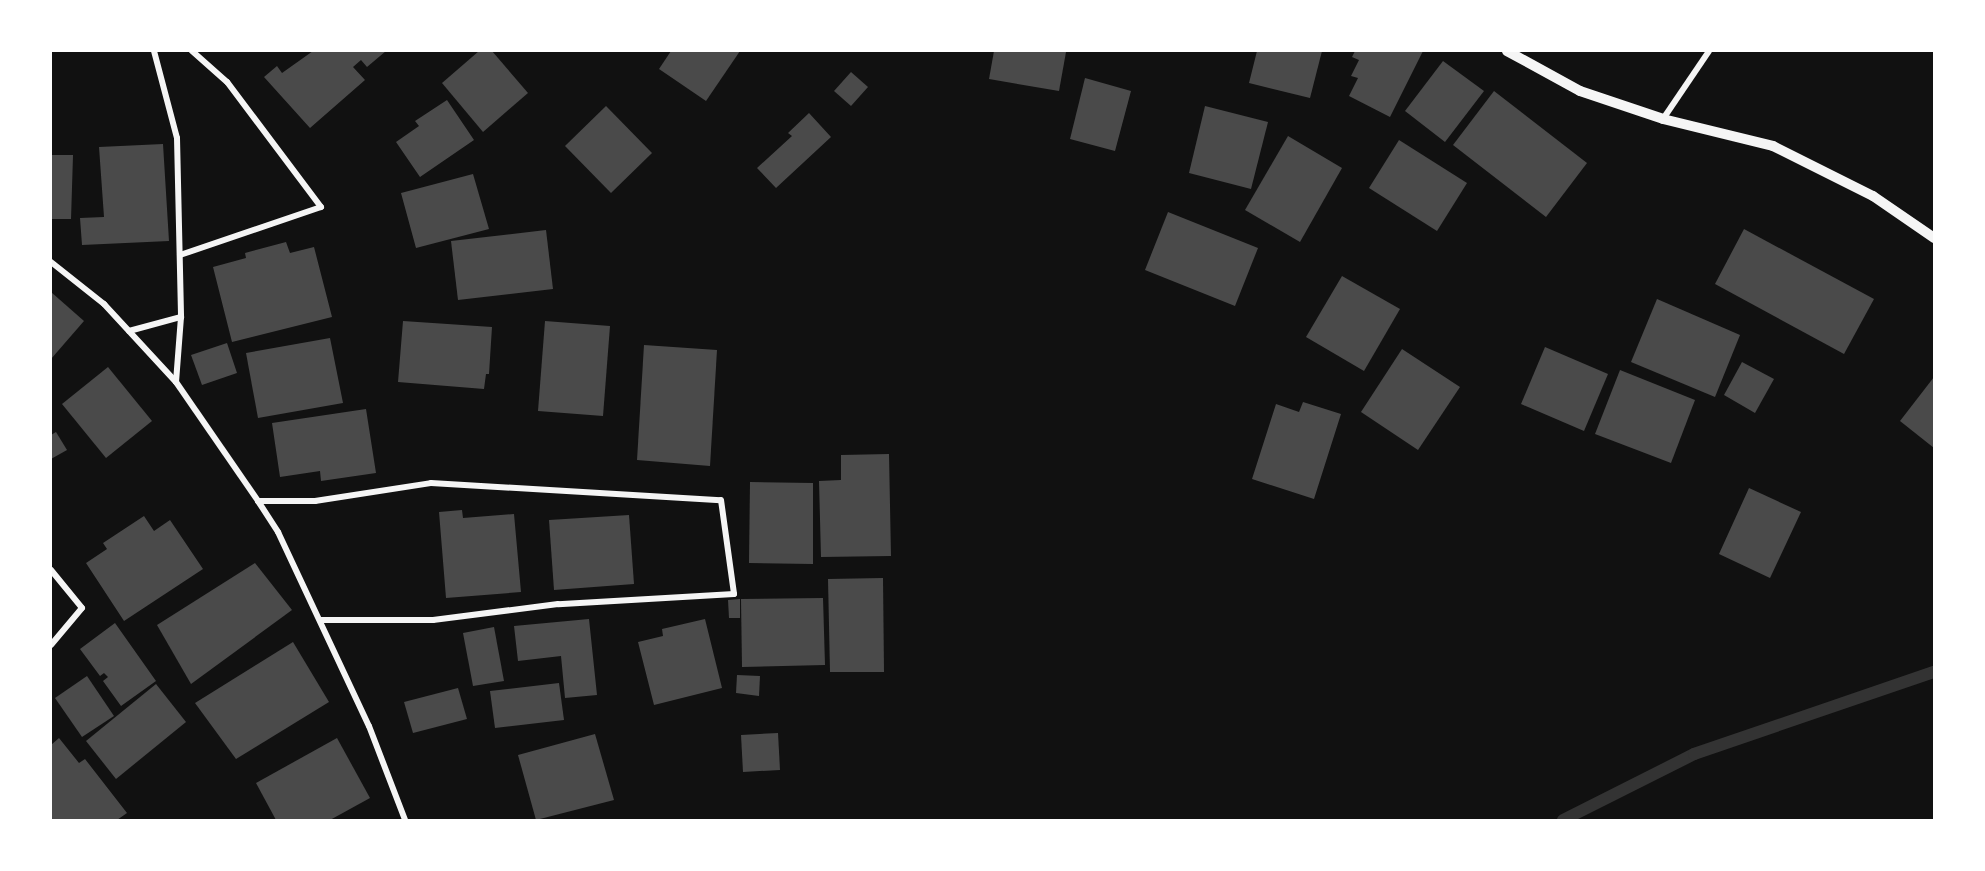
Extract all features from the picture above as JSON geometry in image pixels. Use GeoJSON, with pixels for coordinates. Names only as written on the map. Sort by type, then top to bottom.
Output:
{"type":"FeatureCollection","features":[{"type":"Feature","properties":{"kind":"street"},"geometry":{"type":"LineString","coordinates":[[154,51],[177,138],[181,316],[176,382]]}},
{"type":"Feature","properties":{"kind":"street"},"geometry":{"type":"LineString","coordinates":[[180,255],[321,207],[227,82],[192,51]]}},
{"type":"Feature","properties":{"kind":"street"},"geometry":{"type":"LineString","coordinates":[[1507,51],[1580,91],[1663,119],[1773,146],[1873,196],[1934,238]]}},
{"type":"Feature","properties":{"kind":"street"},"geometry":{"type":"LineString","coordinates":[[1663,119],[1709,51]]}},
{"type":"Feature","properties":{"kind":"street"},"geometry":{"type":"LineString","coordinates":[[51,262],[104,304],[176,382],[278,532],[369,726],[405,820]]}},
{"type":"Feature","properties":{"kind":"street"},"geometry":{"type":"LineString","coordinates":[[129,331],[181,316]]}},
{"type":"Feature","properties":{"kind":"street"},"geometry":{"type":"LineString","coordinates":[[258,501],[315,501],[431,483],[721,500],[734,594],[558,604],[433,620],[320,620]]}},
{"type":"Feature","properties":{"kind":"street"},"geometry":{"type":"LineString","coordinates":[[51,570],[81,608],[51,645]]}},
{"type":"Feature","properties":{"kind":"building"},"geometry":{"type":"Polygon","coordinates":[[[313,51],[386,51],[367,67],[361,60],[353,67],[365,80],[310,128],[264,77],[277,66],[282,73],[313,51]]]}},
{"type":"Feature","properties":{"kind":"building"},"geometry":{"type":"Polygon","coordinates":[[[479,51],[492,51],[528,93],[483,132],[442,83],[479,51]]]}},
{"type":"Feature","properties":{"kind":"building"},"geometry":{"type":"Polygon","coordinates":[[[671,51],[740,51],[706,101],[659,69],[671,51]]]}},
{"type":"Feature","properties":{"kind":"building"},"geometry":{"type":"Polygon","coordinates":[[[994,51],[1066,52],[1059,91],[989,79],[994,51]]]}},
{"type":"Feature","properties":{"kind":"building"},"geometry":{"type":"Polygon","coordinates":[[[1257,51],[1322,51],[1310,98],[1249,83],[1257,51]]]}},
{"type":"Feature","properties":{"kind":"building"},"geometry":{"type":"Polygon","coordinates":[[[1355,51],[1423,51],[1390,117],[1349,96],[1358,78],[1351,76],[1359,60],[1352,57],[1355,51]]]}},
{"type":"Feature","properties":{"kind":"building"},"geometry":{"type":"Polygon","coordinates":[[[1443,61],[1484,91],[1445,142],[1405,111],[1443,61]]]}},
{"type":"Feature","properties":{"kind":"building"},"geometry":{"type":"Polygon","coordinates":[[[851,72],[868,87],[851,106],[834,91],[851,72]]]}},
{"type":"Feature","properties":{"kind":"building"},"geometry":{"type":"Polygon","coordinates":[[[1085,78],[1131,91],[1115,151],[1070,139],[1085,78]]]}},
{"type":"Feature","properties":{"kind":"building"},"geometry":{"type":"Polygon","coordinates":[[[1494,91],[1587,163],[1546,217],[1453,145],[1494,91]]]}},
{"type":"Feature","properties":{"kind":"building"},"geometry":{"type":"Polygon","coordinates":[[[447,100],[474,140],[420,177],[396,142],[419,126],[415,121],[447,100]]]}},
{"type":"Feature","properties":{"kind":"building"},"geometry":{"type":"Polygon","coordinates":[[[606,106],[652,153],[611,193],[565,146],[606,106]]]}},
{"type":"Feature","properties":{"kind":"building"},"geometry":{"type":"Polygon","coordinates":[[[1205,106],[1268,122],[1251,189],[1189,173],[1205,106]]]}},
{"type":"Feature","properties":{"kind":"building"},"geometry":{"type":"Polygon","coordinates":[[[809,113],[831,137],[776,188],[757,168],[792,136],[788,133],[809,113]]]}},
{"type":"Feature","properties":{"kind":"building"},"geometry":{"type":"Polygon","coordinates":[[[1288,136],[1342,168],[1300,242],[1245,210],[1288,136]]]}},
{"type":"Feature","properties":{"kind":"building"},"geometry":{"type":"Polygon","coordinates":[[[1399,140],[1467,183],[1437,231],[1369,188],[1399,140]]]}},
{"type":"Feature","properties":{"kind":"building"},"geometry":{"type":"Polygon","coordinates":[[[163,144],[169,241],[82,245],[80,218],[104,217],[99,147],[163,144]]]}},
{"type":"Feature","properties":{"kind":"building"},"geometry":{"type":"Polygon","coordinates":[[[51,155],[73,155],[71,219],[51,219],[51,155]]]}},
{"type":"Feature","properties":{"kind":"building"},"geometry":{"type":"Polygon","coordinates":[[[473,174],[489,229],[416,248],[401,193],[473,174]]]}},
{"type":"Feature","properties":{"kind":"building"},"geometry":{"type":"Polygon","coordinates":[[[1168,212],[1258,248],[1235,306],[1145,270],[1168,212]]]}},
{"type":"Feature","properties":{"kind":"building"},"geometry":{"type":"Polygon","coordinates":[[[1744,229],[1874,299],[1844,354],[1715,284],[1744,229]]]}},
{"type":"Feature","properties":{"kind":"building"},"geometry":{"type":"Polygon","coordinates":[[[546,230],[553,289],[458,300],[451,241],[546,230]]]}},
{"type":"Feature","properties":{"kind":"building"},"geometry":{"type":"Polygon","coordinates":[[[286,242],[290,253],[314,247],[332,317],[232,342],[213,267],[246,258],[245,253],[286,242]]]}},
{"type":"Feature","properties":{"kind":"building"},"geometry":{"type":"Polygon","coordinates":[[[1342,276],[1400,309],[1364,371],[1306,337],[1342,276]]]}},
{"type":"Feature","properties":{"kind":"building"},"geometry":{"type":"Polygon","coordinates":[[[51,292],[84,321],[51,359],[51,292]]]}},
{"type":"Feature","properties":{"kind":"building"},"geometry":{"type":"Polygon","coordinates":[[[1657,299],[1740,335],[1715,397],[1631,362],[1657,299]]]}},
{"type":"Feature","properties":{"kind":"building"},"geometry":{"type":"Polygon","coordinates":[[[403,321],[492,327],[489,374],[486,374],[484,389],[398,382],[403,321]]]}},
{"type":"Feature","properties":{"kind":"building"},"geometry":{"type":"Polygon","coordinates":[[[545,321],[610,326],[603,416],[538,411],[545,321]]]}},
{"type":"Feature","properties":{"kind":"building"},"geometry":{"type":"Polygon","coordinates":[[[330,338],[343,403],[258,418],[246,353],[330,338]]]}},
{"type":"Feature","properties":{"kind":"building"},"geometry":{"type":"Polygon","coordinates":[[[227,343],[237,373],[202,385],[191,355],[227,343]]]}},
{"type":"Feature","properties":{"kind":"building"},"geometry":{"type":"Polygon","coordinates":[[[644,345],[717,350],[710,466],[637,460],[644,345]]]}},
{"type":"Feature","properties":{"kind":"building"},"geometry":{"type":"Polygon","coordinates":[[[1545,347],[1608,374],[1584,431],[1521,404],[1545,347]]]}},
{"type":"Feature","properties":{"kind":"building"},"geometry":{"type":"Polygon","coordinates":[[[1402,349],[1460,387],[1418,450],[1361,412],[1402,349]]]}},
{"type":"Feature","properties":{"kind":"building"},"geometry":{"type":"Polygon","coordinates":[[[1742,362],[1774,379],[1755,413],[1724,395],[1742,362]]]}},
{"type":"Feature","properties":{"kind":"building"},"geometry":{"type":"Polygon","coordinates":[[[108,367],[152,421],[106,458],[62,404],[108,367]]]}},
{"type":"Feature","properties":{"kind":"building"},"geometry":{"type":"Polygon","coordinates":[[[1620,370],[1695,400],[1671,463],[1595,434],[1620,370]]]}},
{"type":"Feature","properties":{"kind":"building"},"geometry":{"type":"Polygon","coordinates":[[[1934,377],[1934,448],[1900,421],[1934,377]]]}},
{"type":"Feature","properties":{"kind":"building"},"geometry":{"type":"Polygon","coordinates":[[[1303,402],[1341,414],[1314,499],[1252,479],[1276,404],[1299,412],[1303,402]]]}},
{"type":"Feature","properties":{"kind":"building"},"geometry":{"type":"Polygon","coordinates":[[[366,409],[376,473],[321,481],[320,471],[280,477],[272,423],[366,409]]]}},
{"type":"Feature","properties":{"kind":"building"},"geometry":{"type":"Polygon","coordinates":[[[56,432],[67,450],[51,459],[51,435],[56,432]]]}},
{"type":"Feature","properties":{"kind":"building"},"geometry":{"type":"Polygon","coordinates":[[[889,454],[891,556],[821,557],[819,481],[841,480],[841,455],[889,454]]]}},
{"type":"Feature","properties":{"kind":"building"},"geometry":{"type":"Polygon","coordinates":[[[750,482],[813,483],[813,564],[749,563],[750,482]]]}},
{"type":"Feature","properties":{"kind":"building"},"geometry":{"type":"Polygon","coordinates":[[[1749,488],[1801,512],[1770,578],[1719,554],[1749,488]]]}},
{"type":"Feature","properties":{"kind":"building"},"geometry":{"type":"Polygon","coordinates":[[[462,510],[463,518],[514,514],[521,592],[446,598],[439,512],[462,510]]]}},
{"type":"Feature","properties":{"kind":"building"},"geometry":{"type":"Polygon","coordinates":[[[629,515],[634,584],[554,590],[549,520],[629,515]]]}},
{"type":"Feature","properties":{"kind":"building"},"geometry":{"type":"Polygon","coordinates":[[[144,516],[154,531],[170,520],[203,569],[124,621],[86,563],[107,549],[103,543],[144,516]]]}},
{"type":"Feature","properties":{"kind":"building"},"geometry":{"type":"Polygon","coordinates":[[[255,563],[292,610],[191,684],[157,625],[255,563]]]}},
{"type":"Feature","properties":{"kind":"building"},"geometry":{"type":"Polygon","coordinates":[[[883,578],[884,672],[830,672],[828,579],[883,578]]]}},
{"type":"Feature","properties":{"kind":"building"},"geometry":{"type":"Polygon","coordinates":[[[823,598],[825,665],[742,667],[741,599],[823,598]]]}},
{"type":"Feature","properties":{"kind":"building"},"geometry":{"type":"Polygon","coordinates":[[[740,599],[740,618],[729,618],[728,600],[740,599]]]}},
{"type":"Feature","properties":{"kind":"building"},"geometry":{"type":"Polygon","coordinates":[[[589,619],[597,695],[565,698],[561,656],[518,661],[514,626],[589,619]]]}},
{"type":"Feature","properties":{"kind":"building"},"geometry":{"type":"Polygon","coordinates":[[[705,619],[722,688],[654,705],[638,642],[663,636],[662,629],[705,619]]]}},
{"type":"Feature","properties":{"kind":"building"},"geometry":{"type":"Polygon","coordinates":[[[115,623],[156,681],[121,706],[103,681],[108,677],[104,673],[100,676],[80,649],[115,623]]]}},
{"type":"Feature","properties":{"kind":"building"},"geometry":{"type":"Polygon","coordinates":[[[494,627],[504,681],[473,686],[463,633],[494,627]]]}},
{"type":"Feature","properties":{"kind":"building"},"geometry":{"type":"Polygon","coordinates":[[[293,642],[329,702],[236,759],[195,703],[293,642]]]}},
{"type":"Feature","properties":{"kind":"building"},"geometry":{"type":"Polygon","coordinates":[[[737,675],[760,676],[759,696],[736,693],[737,675]]]}},
{"type":"Feature","properties":{"kind":"building"},"geometry":{"type":"Polygon","coordinates":[[[87,676],[114,716],[82,737],[55,698],[87,676]]]}},
{"type":"Feature","properties":{"kind":"building"},"geometry":{"type":"Polygon","coordinates":[[[559,683],[564,720],[495,728],[490,691],[559,683]]]}},
{"type":"Feature","properties":{"kind":"building"},"geometry":{"type":"Polygon","coordinates":[[[156,684],[186,722],[116,779],[86,741],[156,684]]]}},
{"type":"Feature","properties":{"kind":"building"},"geometry":{"type":"Polygon","coordinates":[[[458,688],[467,719],[413,733],[404,702],[458,688]]]}},
{"type":"Feature","properties":{"kind":"building"},"geometry":{"type":"Polygon","coordinates":[[[778,733],[780,770],[743,772],[741,735],[778,733]]]}},
{"type":"Feature","properties":{"kind":"building"},"geometry":{"type":"Polygon","coordinates":[[[595,734],[614,800],[536,820],[518,755],[595,734]]]}},
{"type":"Feature","properties":{"kind":"building"},"geometry":{"type":"Polygon","coordinates":[[[59,738],[79,763],[85,759],[127,813],[117,820],[51,820],[51,745],[59,738]]]}},
{"type":"Feature","properties":{"kind":"building"},"geometry":{"type":"Polygon","coordinates":[[[337,738],[370,798],[330,820],[276,820],[256,783],[337,738]]]}},
{"type":"Feature","properties":{"kind":"waterway"},"geometry":{"type":"LineString","coordinates":[[1563,820],[1694,754],[1934,672]]}}]}
